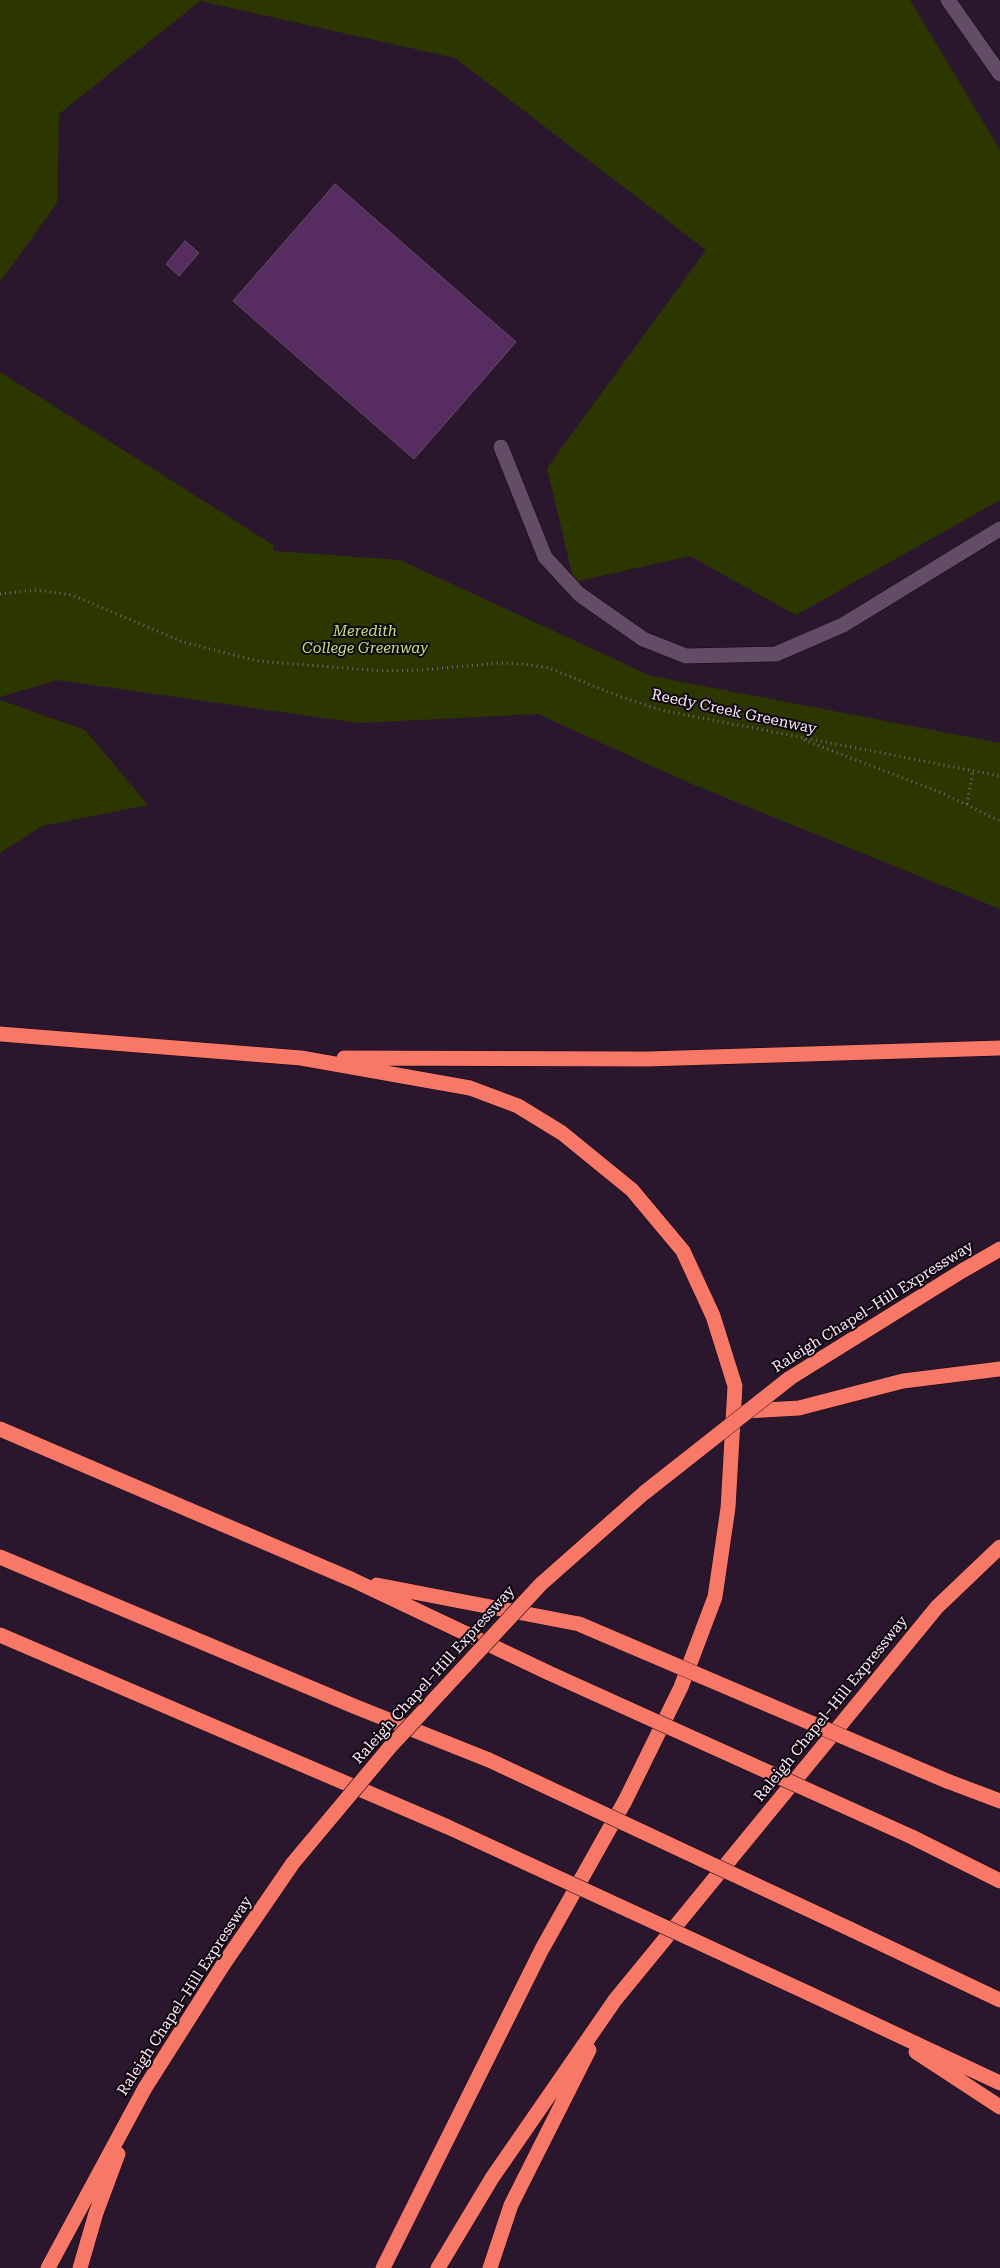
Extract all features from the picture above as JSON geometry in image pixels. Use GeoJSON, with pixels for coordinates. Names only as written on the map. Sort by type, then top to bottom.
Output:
{"type":"FeatureCollection","features":[{"type":"Feature","properties":{"kind":"highway"},"geometry":{"type":"LineString","coordinates":[[0,1034],[301,1058],[648,1059],[1000,1048]]}},
{"type":"Feature","properties":{"kind":"highway"},"geometry":{"type":"LineString","coordinates":[[301,1058],[470,1088],[518,1106],[562,1133],[632,1190],[683,1251],[713,1316],[735,1386],[728,1508],[715,1597],[681,1687],[625,1801],[542,1949],[383,2268]]}},
{"type":"Feature","properties":{"kind":"highway","name":"Raleigh Chapel–Hill Expressway"},"geometry":{"type":"LineString","coordinates":[[48,2268],[145,2088],[223,1964],[293,1863],[390,1747],[541,1584],[644,1493],[798,1373],[1000,1249]]}},
{"type":"Feature","properties":{"kind":"highway"},"geometry":{"type":"LineString","coordinates":[[747,1411],[799,1408],[903,1380],[1000,1369]]}},
{"type":"Feature","properties":{"kind":"highway"},"geometry":{"type":"LineString","coordinates":[[0,1429],[353,1580],[549,1673],[912,1837],[1000,1881]]}},
{"type":"Feature","properties":{"kind":"highway","name":"Raleigh Chapel–Hill Expressway"},"geometry":{"type":"LineString","coordinates":[[438,2268],[492,2178],[615,2000],[937,1607],[1000,1547]]}},
{"type":"Feature","properties":{"kind":"highway"},"geometry":{"type":"LineString","coordinates":[[0,1557],[356,1707],[490,1760],[1000,2000]]}},
{"type":"Feature","properties":{"kind":"highway"},"geometry":{"type":"LineString","coordinates":[[353,1580],[579,1624],[947,1781],[1000,1801]]}},
{"type":"Feature","properties":{"kind":"highway"},"geometry":{"type":"LineString","coordinates":[[0,1635],[448,1827],[1000,2082]]}},
{"type":"Feature","properties":{"kind":"highway"},"geometry":{"type":"LineString","coordinates":[[490,2268],[511,2205],[615,2000]]}},
{"type":"Feature","properties":{"kind":"highway"},"geometry":{"type":"LineString","coordinates":[[871,2022],[1000,2106]]}},
{"type":"Feature","properties":{"kind":"highway"},"geometry":{"type":"LineString","coordinates":[[80,2268],[96,2213],[145,2088]]}},
{"type":"Feature","properties":{"kind":"street"},"geometry":{"type":"LineString","coordinates":[[948,0],[1000,74]]}},
{"type":"Feature","properties":{"kind":"street"},"geometry":{"type":"LineString","coordinates":[[501,447],[545,557],[579,594],[595,606],[643,639],[686,656],[776,654],[843,625],[1000,528]]}},
{"type":"Feature","properties":{"kind":"path","name":"Reedy Creek Greenway"},"geometry":{"type":"LineString","coordinates":[[0,594],[36,590],[72,595],[183,642],[258,661],[384,671],[421,670],[499,663],[549,668],[620,697],[661,710],[796,738],[1000,776]]}},
{"type":"Feature","properties":{"kind":"path"},"geometry":{"type":"LineString","coordinates":[[796,738],[942,792],[1000,821]]}},
{"type":"Feature","properties":{"kind":"path"},"geometry":{"type":"LineString","coordinates":[[967,804],[974,771]]}},
{"type":"Feature","properties":{"kind":"green space"},"geometry":{"type":"Polygon","coordinates":[[[0,0],[910,0],[1000,150],[1000,500],[796,615],[690,556],[574,582],[547,468],[706,250],[455,58],[200,1],[59,114],[57,203],[0,282],[0,0]]]}},
{"type":"Feature","properties":{"kind":"green space","name":"Meredith College Greenway"},"geometry":{"type":"Polygon","coordinates":[[[0,372],[273,545],[274,551],[400,560],[651,676],[1000,743],[1000,909],[687,782],[538,714],[359,723],[57,680],[0,697],[0,372]]]}},
{"type":"Feature","properties":{"kind":"green space"},"geometry":{"type":"Polygon","coordinates":[[[0,700],[85,730],[148,805],[42,826],[0,853],[0,700]]]}},
{"type":"Feature","properties":{"kind":"building"},"geometry":{"type":"Polygon","coordinates":[[[335,184],[516,342],[414,459],[233,301],[335,184]]]}},
{"type":"Feature","properties":{"kind":"building"},"geometry":{"type":"Polygon","coordinates":[[[185,241],[199,253],[179,276],[166,264],[185,241]]]}}]}
